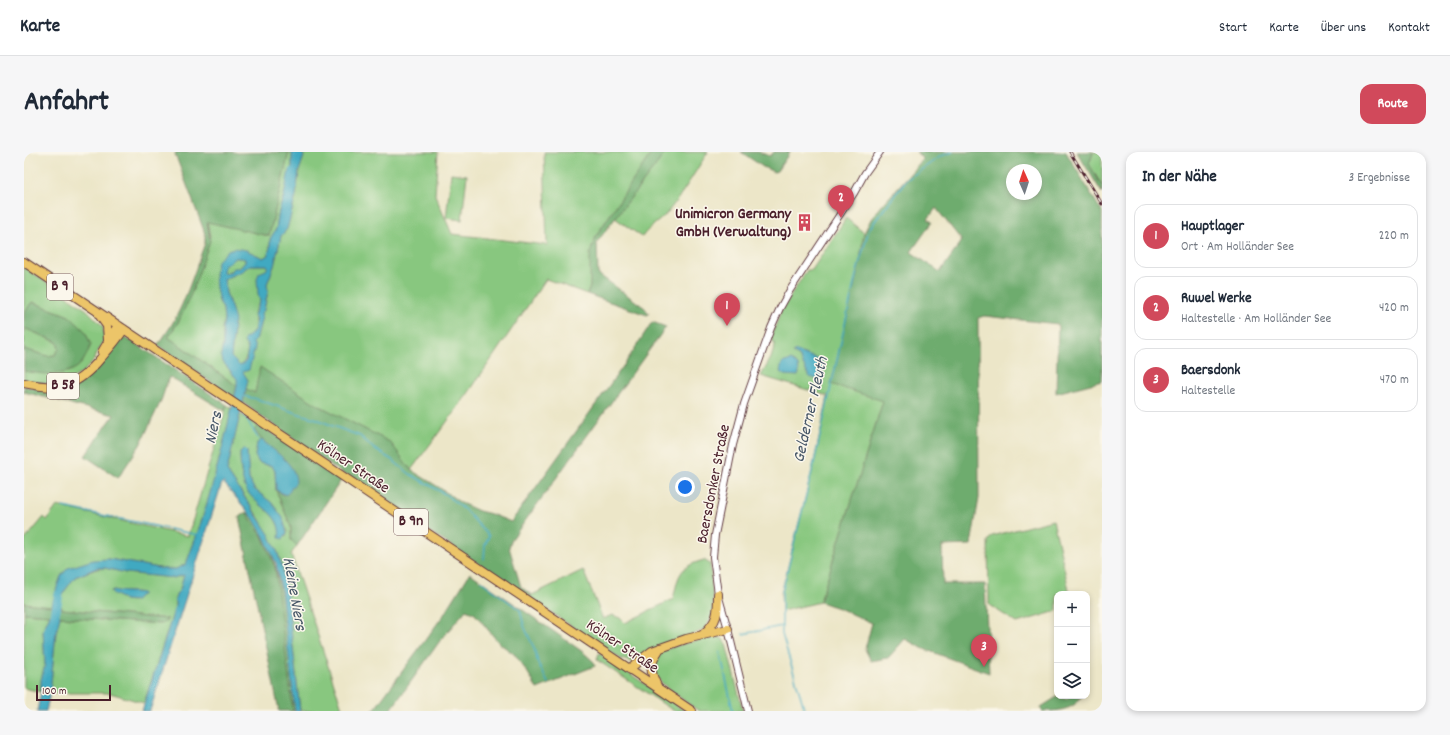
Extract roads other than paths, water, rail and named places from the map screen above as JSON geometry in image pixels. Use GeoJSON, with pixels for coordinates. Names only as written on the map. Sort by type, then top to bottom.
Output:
{"type":"FeatureCollection","features":[{"type":"Feature","properties":{"kind":"main road","name":"B 9"},"geometry":{"type":"LineString","coordinates":[[24,262],[121,327]]}},
{"type":"Feature","properties":{"kind":"main road"},"geometry":{"type":"LineString","coordinates":[[97,311],[106,326],[108,340]]}},
{"type":"Feature","properties":{"kind":"main road","name":"B 58"},"geometry":{"type":"LineString","coordinates":[[95,365],[108,340],[121,327]]}},
{"type":"Feature","properties":{"kind":"main road","name":"B 58"},"geometry":{"type":"LineString","coordinates":[[24,383],[46,387],[62,387],[84,377],[95,365],[121,327]]}},
{"type":"Feature","properties":{"kind":"main road","name":"Kölner Straße"},"geometry":{"type":"LineString","coordinates":[[121,327],[692,711]]}},
{"type":"Feature","properties":{"kind":"main road"},"geometry":{"type":"LineString","coordinates":[[702,635],[712,627],[715,621],[718,607],[718,594]]}},
{"type":"Feature","properties":{"kind":"main road"},"geometry":{"type":"LineString","coordinates":[[629,669],[652,651],[702,635],[728,629]]}},
{"type":"Feature","properties":{"kind":"main road"},"geometry":{"type":"LineString","coordinates":[[658,688],[652,673],[652,666],[653,660],[660,648]]}},
{"type":"Feature","properties":{"kind":"street","name":"Baersdonker Straße"},"geometry":{"type":"LineString","coordinates":[[748,711],[718,594],[713,557],[715,535],[733,445],[744,404],[771,328],[790,290],[880,152]]}},
{"type":"Feature","properties":{"kind":"water"},"geometry":{"type":"Polygon","coordinates":[[[292,152],[301,152],[304,156],[299,171],[296,196],[287,229],[281,236],[274,266],[267,284],[268,291],[264,310],[261,314],[262,317],[256,340],[253,342],[255,348],[249,370],[243,372],[248,380],[227,471],[269,534],[282,566],[287,593],[300,711],[295,711],[281,590],[276,563],[253,518],[223,482],[150,711],[142,711],[171,620],[175,606],[175,599],[180,590],[184,575],[173,578],[97,568],[75,577],[66,589],[58,606],[52,605],[61,576],[68,568],[93,560],[109,559],[165,569],[176,569],[186,564],[209,498],[237,386],[237,379],[223,362],[221,354],[223,344],[222,329],[224,321],[223,309],[219,301],[216,288],[215,275],[217,262],[228,250],[234,248],[246,250],[263,258],[268,255],[270,239],[276,229],[289,170],[292,167],[292,152]],[[235,258],[224,266],[223,272],[230,272],[233,268],[240,268],[245,262],[245,259],[235,258]],[[250,265],[242,271],[224,279],[226,293],[235,321],[233,325],[234,329],[231,357],[240,366],[246,361],[248,348],[244,342],[245,338],[253,332],[256,325],[254,315],[260,301],[257,279],[259,273],[266,270],[268,267],[267,265],[250,265]]]}},
{"type":"Feature","properties":{"kind":"water"},"geometry":{"type":"Polygon","coordinates":[[[795,351],[821,360],[824,367],[822,376],[817,379],[809,377],[799,356],[793,353],[795,351]]]}},
{"type":"Feature","properties":{"kind":"water"},"geometry":{"type":"Polygon","coordinates":[[[791,360],[798,365],[798,376],[784,375],[780,372],[782,363],[791,360]]]}},
{"type":"Feature","properties":{"kind":"water"},"geometry":{"type":"Polygon","coordinates":[[[262,440],[284,458],[295,475],[296,482],[286,495],[276,490],[275,471],[272,466],[259,463],[255,456],[257,443],[262,440]]]}},
{"type":"Feature","properties":{"kind":"water"},"geometry":{"type":"Polygon","coordinates":[[[244,448],[247,451],[249,479],[254,489],[272,503],[283,518],[287,533],[283,539],[279,538],[277,523],[273,517],[251,497],[245,487],[241,472],[240,457],[240,452],[244,448]]]}},
{"type":"Feature","properties":{"kind":"water"},"geometry":{"type":"Polygon","coordinates":[[[111,591],[142,593],[142,595],[139,596],[136,601],[125,600],[112,593],[111,591]]]}},
{"type":"Feature","properties":{"kind":"water"},"geometry":{"type":"Polygon","coordinates":[[[53,612],[58,613],[60,617],[56,632],[50,693],[46,711],[37,711],[41,692],[41,680],[45,665],[43,630],[53,612]]]}},
{"type":"Feature","properties":{"kind":"waterway","name":"Gelderner Fleuth"},"geometry":{"type":"LineString","coordinates":[[805,711],[782,634],[782,592],[813,467],[856,275],[869,229],[906,180],[941,156],[953,152]]}},
{"type":"Feature","properties":{"kind":"waterway"},"geometry":{"type":"LineString","coordinates":[[243,396],[257,399],[317,419],[360,436],[374,449],[392,460],[410,474],[445,494],[465,510],[489,536],[485,545],[484,559]]}},
{"type":"Feature","properties":{"kind":"waterway"},"geometry":{"type":"LineString","coordinates":[[244,414],[260,442]]}},
{"type":"Feature","properties":{"kind":"waterway"},"geometry":{"type":"LineString","coordinates":[[63,507],[198,535]]}},
{"type":"Feature","properties":{"kind":"waterway"},"geometry":{"type":"LineString","coordinates":[[481,581],[520,610],[524,626],[534,648],[538,663],[548,683]]}},
{"type":"Feature","properties":{"kind":"waterway"},"geometry":{"type":"LineString","coordinates":[[53,625],[59,594]]}},
{"type":"Feature","properties":{"kind":"waterway"},"geometry":{"type":"LineString","coordinates":[[743,634],[782,626]]}},
{"type":"Feature","properties":{"kind":"waterway"},"geometry":{"type":"LineString","coordinates":[[720,652],[733,711]]}},
{"type":"Feature","properties":{"kind":"railway"},"geometry":{"type":"LineString","coordinates":[[1070,152],[1102,204]]}},
{"type":"Feature","properties":{"kind":"place","name":"Ruwel Werke"},"geometry":{"type":"Point","coordinates":[841,218]}},
{"type":"Feature","properties":{"kind":"place","name":"Unimicron Germany GmbH (Verwaltung)"},"geometry":{"type":"Point","coordinates":[804,223]}},
{"type":"Feature","properties":{"kind":"place","name":"Hauptlager"},"geometry":{"type":"Point","coordinates":[727,326]}},
{"type":"Feature","properties":{"kind":"place","name":"Baersdonk"},"geometry":{"type":"Point","coordinates":[984,667]}},
{"type":"Feature","properties":{"kind":"water label","name":"Niers"},"geometry":{"type":"Point","coordinates":[215,428]}},
{"type":"Feature","properties":{"kind":"water label","name":"Kleine Niers"},"geometry":{"type":"Point","coordinates":[293,594]}}]}
